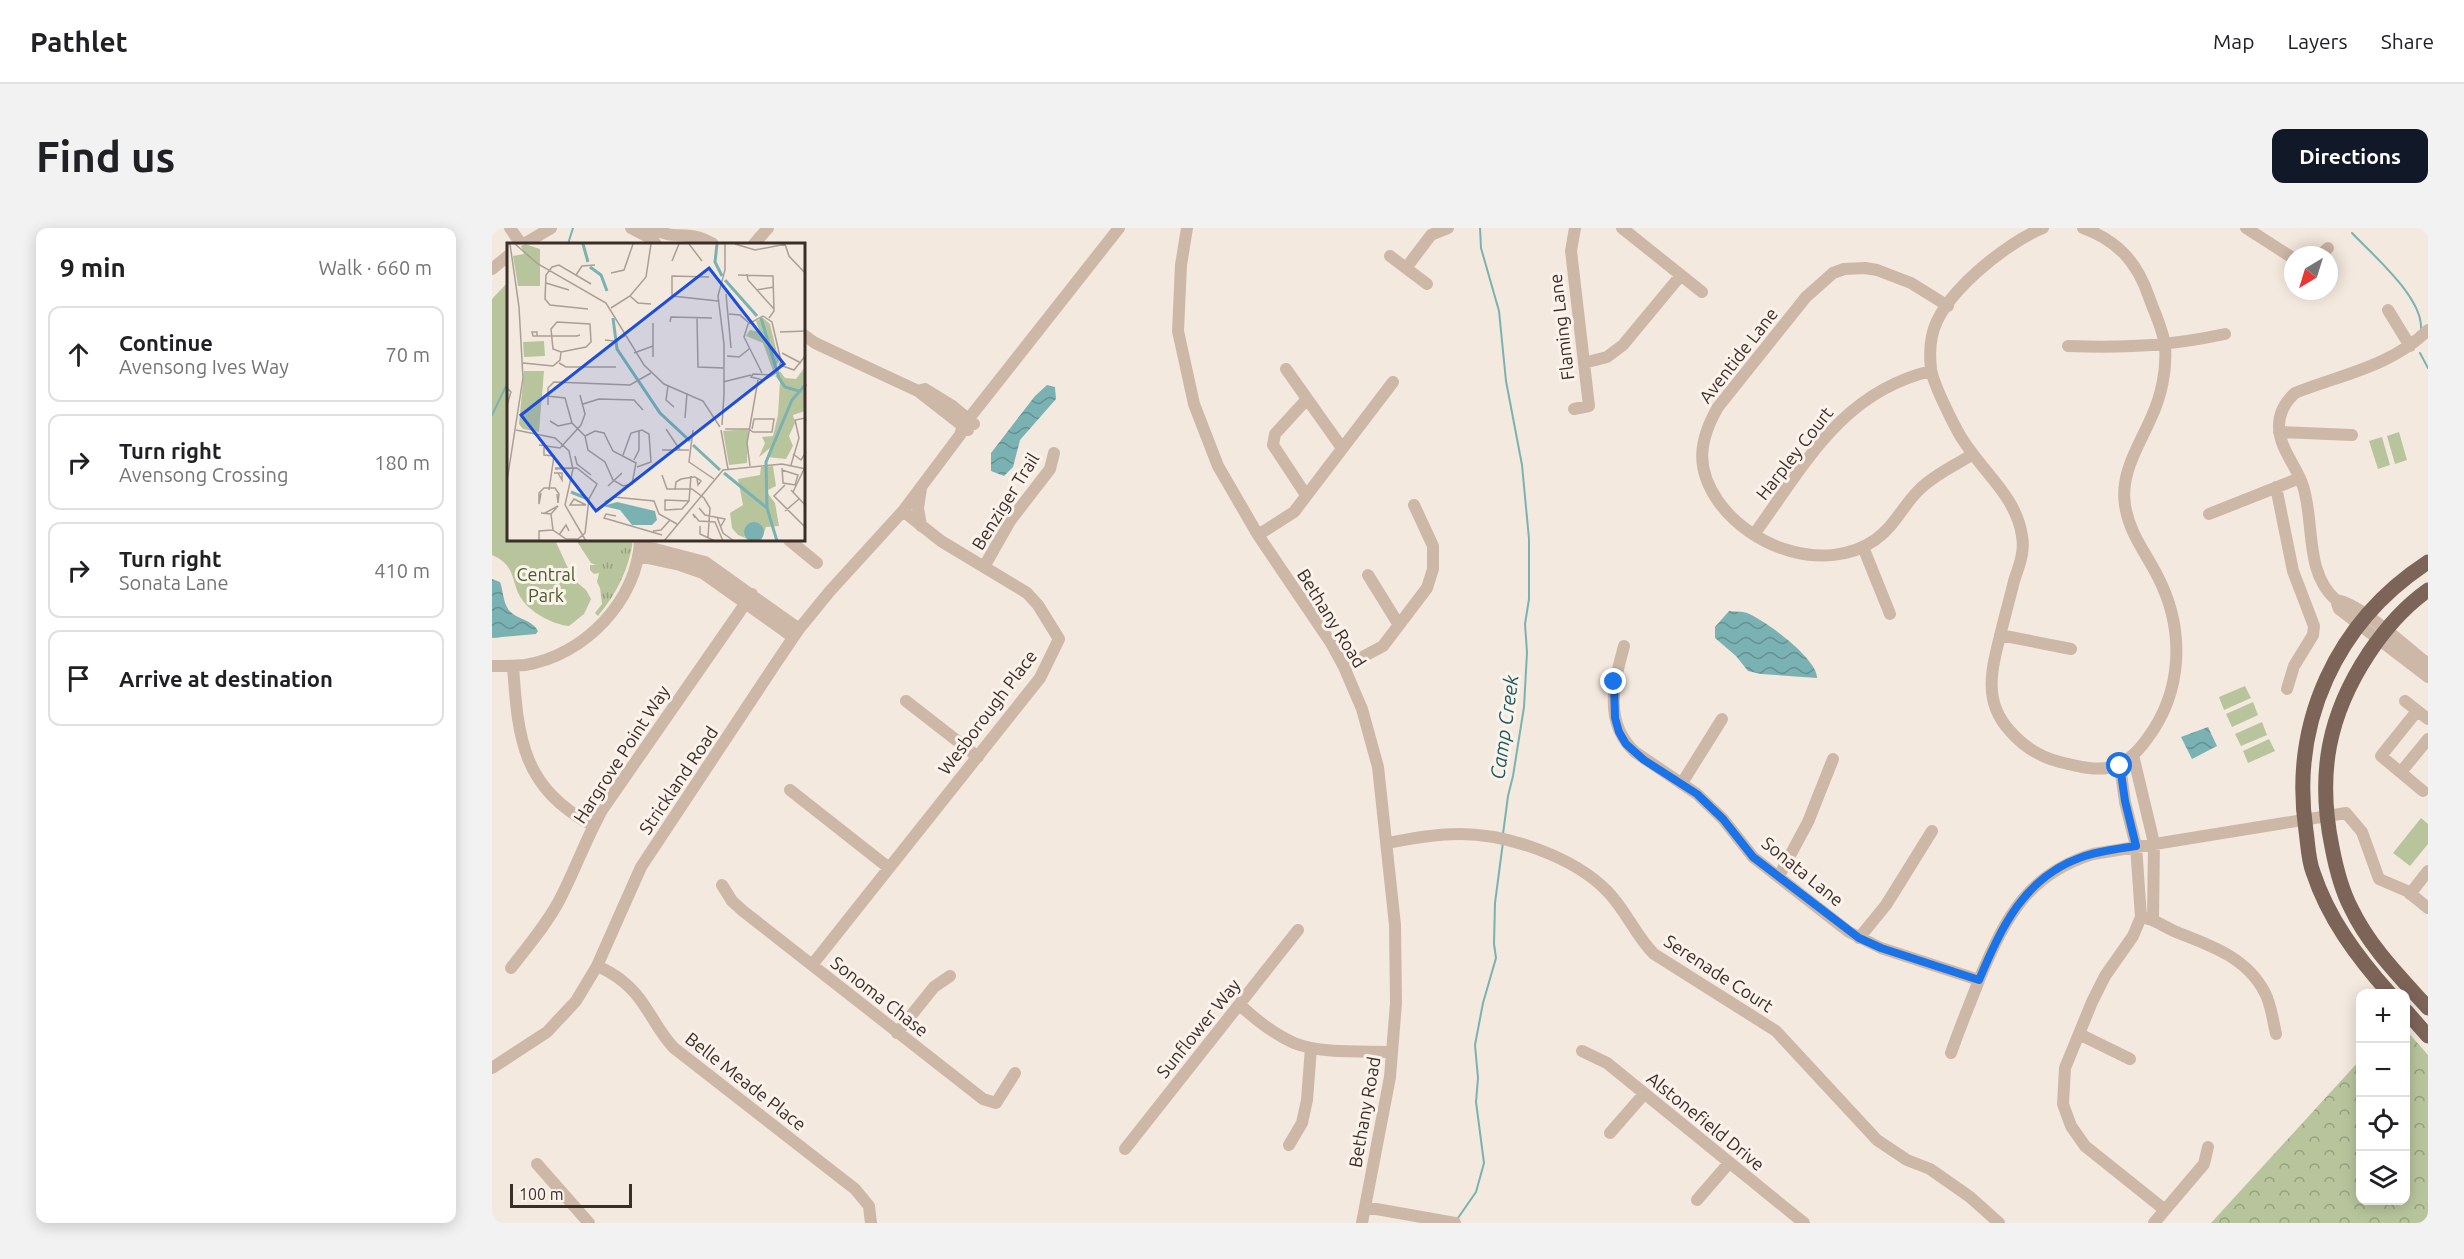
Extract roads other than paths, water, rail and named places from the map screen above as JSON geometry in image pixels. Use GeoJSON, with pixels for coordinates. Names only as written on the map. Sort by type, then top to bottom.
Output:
{"type":"FeatureCollection","features":[{"type":"Feature","properties":{"kind":"main road"},"geometry":{"type":"LineString","coordinates":[[2386,989],[2359,958],[2327,908],[2312,869],[2304,819],[2302,786],[2305,751],[2312,715],[2340,652],[2362,620],[2384,596],[2428,562]]}},
{"type":"Feature","properties":{"kind":"main road"},"geometry":{"type":"LineString","coordinates":[[2428,590],[2382,634],[2352,680],[2339,708],[2325,776],[2325,815],[2338,877],[2350,907],[2375,947],[2428,1008]]}},
{"type":"Feature","properties":{"kind":"main road"},"geometry":{"type":"LineString","coordinates":[[2410,1016],[2428,1036]]}},
{"type":"Feature","properties":{"kind":"street"},"geometry":{"type":"LineString","coordinates":[[510,228],[521,243]]}},
{"type":"Feature","properties":{"kind":"street"},"geometry":{"type":"LineString","coordinates":[[524,243],[551,228]]}},
{"type":"Feature","properties":{"kind":"street"},"geometry":{"type":"LineString","coordinates":[[631,228],[653,236],[699,235],[711,243]]}},
{"type":"Feature","properties":{"kind":"street"},"geometry":{"type":"LineString","coordinates":[[755,243],[768,228]]}},
{"type":"Feature","properties":{"kind":"street"},"geometry":{"type":"LineString","coordinates":[[967,427],[983,400],[1119,228]]}},
{"type":"Feature","properties":{"kind":"street","name":"Bethany Road"},"geometry":{"type":"LineString","coordinates":[[1187,228],[1181,268],[1178,331],[1192,393],[1218,466],[1258,535],[1331,643],[1344,667],[1359,700],[1378,767],[1388,843],[1396,964],[1392,1052],[1383,1115],[1362,1223]]}},
{"type":"Feature","properties":{"kind":"street"},"geometry":{"type":"LineString","coordinates":[[1406,268],[1427,232],[1448,228]]}},
{"type":"Feature","properties":{"kind":"street","name":"Flaming Lane"},"geometry":{"type":"LineString","coordinates":[[1574,409],[1589,406],[1571,251],[1575,228]]}},
{"type":"Feature","properties":{"kind":"street"},"geometry":{"type":"LineString","coordinates":[[1622,228],[1702,292]]}},
{"type":"Feature","properties":{"kind":"street"},"geometry":{"type":"LineString","coordinates":[[2041,228],[2014,242],[1995,256],[1954,296],[1932,335],[1931,371],[1958,432],[2013,507],[2023,537],[2023,549],[1991,669],[1990,692],[1993,704],[2004,725],[2030,748],[2057,761],[2109,769],[2120,766],[2146,741],[2164,710],[2177,663],[2176,632],[2169,603],[2160,580],[2136,538],[2125,504],[2129,466],[2159,397],[2165,345],[2142,277],[2132,262],[2116,244],[2083,228]]}},
{"type":"Feature","properties":{"kind":"street"},"geometry":{"type":"LineString","coordinates":[[2246,228],[2284,252]]}},
{"type":"Feature","properties":{"kind":"street"},"geometry":{"type":"LineString","coordinates":[[669,243],[681,234]]}},
{"type":"Feature","properties":{"kind":"street"},"geometry":{"type":"LineString","coordinates":[[1390,256],[1427,284]]}},
{"type":"Feature","properties":{"kind":"street"},"geometry":{"type":"LineString","coordinates":[[492,269],[507,257]]}},
{"type":"Feature","properties":{"kind":"street","name":"Aventide Lane"},"geometry":{"type":"LineString","coordinates":[[1948,306],[1906,281],[1866,268],[1844,269],[1833,273],[1806,297],[1718,408],[1707,426],[1701,461],[1711,490],[1725,510],[1755,533],[1784,550],[1807,555],[1831,555],[1863,547],[1892,526],[1919,490],[1928,482],[1973,454]]}},
{"type":"Feature","properties":{"kind":"street"},"geometry":{"type":"LineString","coordinates":[[1584,363],[1607,357],[1623,345],[1681,275]]}},
{"type":"Feature","properties":{"kind":"street"},"geometry":{"type":"LineString","coordinates":[[2388,310],[2410,346]]}},
{"type":"Feature","properties":{"kind":"street"},"geometry":{"type":"LineString","coordinates":[[2428,330],[2410,346],[2385,361],[2295,393],[2286,402],[2281,412],[2279,432],[2306,496],[2314,560],[2322,583],[2336,600],[2344,601],[2362,620],[2428,664]]}},
{"type":"Feature","properties":{"kind":"street"},"geometry":{"type":"LineString","coordinates":[[967,427],[1036,333]]}},
{"type":"Feature","properties":{"kind":"street"},"geometry":{"type":"LineString","coordinates":[[2068,346],[2124,348],[2165,345],[2225,334]]}},
{"type":"Feature","properties":{"kind":"street"},"geometry":{"type":"LineString","coordinates":[[808,340],[918,391],[947,408],[967,427]]}},
{"type":"Feature","properties":{"kind":"street"},"geometry":{"type":"LineString","coordinates":[[1286,369],[1342,448]]}},
{"type":"Feature","properties":{"kind":"street","name":"Harpley Court"},"geometry":{"type":"LineString","coordinates":[[1755,533],[1834,428],[1851,410],[1870,395],[1891,384],[1931,371]]}},
{"type":"Feature","properties":{"kind":"street"},"geometry":{"type":"LineString","coordinates":[[1258,535],[1293,512],[1393,382]]}},
{"type":"Feature","properties":{"kind":"street"},"geometry":{"type":"LineString","coordinates":[[1306,495],[1273,445],[1275,434],[1307,399]]}},
{"type":"Feature","properties":{"kind":"street"},"geometry":{"type":"LineString","coordinates":[[947,408],[966,409],[983,400]]}},
{"type":"Feature","properties":{"kind":"street"},"geometry":{"type":"LineString","coordinates":[[947,408],[955,429],[955,436],[948,451]]}},
{"type":"Feature","properties":{"kind":"street","name":"Strickland Road"},"geometry":{"type":"LineString","coordinates":[[492,1068],[547,1032],[563,1017],[585,988],[641,867],[796,633],[903,511],[967,427]]}},
{"type":"Feature","properties":{"kind":"street"},"geometry":{"type":"LineString","coordinates":[[2279,432],[2352,435]]}},
{"type":"Feature","properties":{"kind":"street","name":"Benziger Trail"},"geometry":{"type":"LineString","coordinates":[[984,567],[1010,521],[1050,469],[1054,453]]}},
{"type":"Feature","properties":{"kind":"street"},"geometry":{"type":"LineString","coordinates":[[2209,514],[2300,478]]}},
{"type":"Feature","properties":{"kind":"street"},"geometry":{"type":"LineString","coordinates":[[921,486],[918,508],[921,525]]}},
{"type":"Feature","properties":{"kind":"street"},"geometry":{"type":"LineString","coordinates":[[2276,487],[2293,570],[2314,626],[2313,635],[2294,666],[2287,689]]}},
{"type":"Feature","properties":{"kind":"street"},"geometry":{"type":"LineString","coordinates":[[1344,667],[1383,646],[1427,588],[1433,569],[1433,546],[1414,505]]}},
{"type":"Feature","properties":{"kind":"street","name":"Wesborough Place"},"geometry":{"type":"LineString","coordinates":[[812,965],[1040,678],[1059,639],[1033,598],[941,541],[903,511]]}},
{"type":"Feature","properties":{"kind":"street"},"geometry":{"type":"LineString","coordinates":[[791,542],[817,563]]}},
{"type":"Feature","properties":{"kind":"street"},"geometry":{"type":"LineString","coordinates":[[492,666],[525,665],[558,654],[593,631],[622,598],[639,547],[701,560],[796,633]]}},
{"type":"Feature","properties":{"kind":"street"},"geometry":{"type":"LineString","coordinates":[[1863,547],[1890,614]]}},
{"type":"Feature","properties":{"kind":"street"},"geometry":{"type":"LineString","coordinates":[[1368,575],[1399,625]]}},
{"type":"Feature","properties":{"kind":"street","name":"Hargrove Point Way"},"geometry":{"type":"LineString","coordinates":[[511,968],[548,920],[608,802],[749,599]]}},
{"type":"Feature","properties":{"kind":"street"},"geometry":{"type":"LineString","coordinates":[[2382,634],[2428,677]]}},
{"type":"Feature","properties":{"kind":"street"},"geometry":{"type":"LineString","coordinates":[[2000,635],[2071,650]]}},
{"type":"Feature","properties":{"kind":"street","name":"Sonata Lane"},"geometry":{"type":"LineString","coordinates":[[1624,646],[1614,682],[1615,718],[1619,732],[1635,753],[1682,783],[1723,819],[1753,857],[1859,938],[1881,948],[1979,980]]}},
{"type":"Feature","properties":{"kind":"street"},"geometry":{"type":"LineString","coordinates":[[513,666],[517,722],[521,741],[531,766],[554,800],[572,814],[594,826]]}},
{"type":"Feature","properties":{"kind":"street"},"geometry":{"type":"LineString","coordinates":[[906,701],[978,756]]}},
{"type":"Feature","properties":{"kind":"street"},"geometry":{"type":"LineString","coordinates":[[2405,701],[2428,719]]}},
{"type":"Feature","properties":{"kind":"street"},"geometry":{"type":"LineString","coordinates":[[2417,711],[2381,756],[2426,792]]}},
{"type":"Feature","properties":{"kind":"street"},"geometry":{"type":"LineString","coordinates":[[1682,783],[1722,719]]}},
{"type":"Feature","properties":{"kind":"street"},"geometry":{"type":"LineString","coordinates":[[2401,772],[2428,739]]}},
{"type":"Feature","properties":{"kind":"street"},"geometry":{"type":"LineString","coordinates":[[2133,755],[2154,843],[2147,918],[2105,976],[2092,1002],[2069,1056],[2063,1080],[2062,1104],[2078,1137],[2090,1150],[2165,1210]]}},
{"type":"Feature","properties":{"kind":"street"},"geometry":{"type":"LineString","coordinates":[[1779,876],[1808,822],[1833,759]]}},
{"type":"Feature","properties":{"kind":"street"},"geometry":{"type":"LineString","coordinates":[[2120,766],[2147,918]]}},
{"type":"Feature","properties":{"kind":"street"},"geometry":{"type":"LineString","coordinates":[[790,790],[889,868]]}},
{"type":"Feature","properties":{"kind":"street"},"geometry":{"type":"LineString","coordinates":[[1951,1053],[1979,980],[2008,918],[2022,898],[2039,881],[2081,857],[2154,843],[2201,838],[2346,813],[2362,832],[2379,879],[2410,894],[2428,908]]}},
{"type":"Feature","properties":{"kind":"street"},"geometry":{"type":"LineString","coordinates":[[1859,938],[1886,905],[1932,831]]}},
{"type":"Feature","properties":{"kind":"street","name":"Serenade Court"},"geometry":{"type":"LineString","coordinates":[[1388,843],[1428,835],[1462,834],[1488,837],[1524,844],[1581,870],[1609,893],[1654,954],[1776,1031],[1877,1140],[1902,1157],[1930,1169],[1970,1197],[1999,1223]]}},
{"type":"Feature","properties":{"kind":"street"},"geometry":{"type":"LineString","coordinates":[[2410,894],[2428,871]]}},
{"type":"Feature","properties":{"kind":"street","name":"Sonoma Chase"},"geometry":{"type":"LineString","coordinates":[[722,885],[738,906],[897,1033],[983,1098],[996,1103],[1014,1073]]}},
{"type":"Feature","properties":{"kind":"street"},"geometry":{"type":"LineString","coordinates":[[2147,918],[2227,953],[2244,966],[2267,995],[2276,1034]]}},
{"type":"Feature","properties":{"kind":"street","name":"Sunflower Way"},"geometry":{"type":"LineString","coordinates":[[1125,1149],[1298,930]]}},
{"type":"Feature","properties":{"kind":"street","name":"Belle Meade Place"},"geometry":{"type":"LineString","coordinates":[[597,966],[616,976],[636,994],[664,1038],[674,1048],[855,1189],[869,1206],[871,1223]]}},
{"type":"Feature","properties":{"kind":"street"},"geometry":{"type":"LineString","coordinates":[[897,1033],[934,987],[950,976]]}},
{"type":"Feature","properties":{"kind":"street"},"geometry":{"type":"LineString","coordinates":[[1240,1005],[1274,1032],[1311,1048],[1392,1052]]}},
{"type":"Feature","properties":{"kind":"street"},"geometry":{"type":"LineString","coordinates":[[2079,1034],[2130,1059]]}},
{"type":"Feature","properties":{"kind":"street"},"geometry":{"type":"LineString","coordinates":[[1289,1145],[1302,1123],[1307,1100],[1311,1048]]}},
{"type":"Feature","properties":{"kind":"street","name":"Alstonefield Drive"},"geometry":{"type":"LineString","coordinates":[[1582,1051],[1607,1064],[1804,1223]]}},
{"type":"Feature","properties":{"kind":"street"},"geometry":{"type":"LineString","coordinates":[[1610,1133],[1644,1094]]}},
{"type":"Feature","properties":{"kind":"street"},"geometry":{"type":"LineString","coordinates":[[2154,1223],[2204,1164],[2208,1148]]}},
{"type":"Feature","properties":{"kind":"street"},"geometry":{"type":"LineString","coordinates":[[1697,1200],[1729,1163]]}},
{"type":"Feature","properties":{"kind":"street"},"geometry":{"type":"LineString","coordinates":[[537,1164],[589,1223]]}},
{"type":"Feature","properties":{"kind":"street"},"geometry":{"type":"LineString","coordinates":[[1365,1207],[1455,1223]]}},
{"type":"Feature","properties":{"kind":"water"},"geometry":{"type":"Polygon","coordinates":[[[1047,385],[1055,387],[1056,399],[1020,440],[1013,467],[1004,476],[991,471],[991,453],[1035,396],[1047,385]]]}},
{"type":"Feature","properties":{"kind":"water"},"geometry":{"type":"Polygon","coordinates":[[[492,579],[500,582],[510,611],[535,627],[538,631],[536,634],[492,638],[492,579]]]}},
{"type":"Feature","properties":{"kind":"water"},"geometry":{"type":"Polygon","coordinates":[[[1729,611],[1747,613],[1766,623],[1800,651],[1815,670],[1817,678],[1748,671],[1736,656],[1715,638],[1715,627],[1729,611]]]}},
{"type":"Feature","properties":{"kind":"water"},"geometry":{"type":"Polygon","coordinates":[[[2208,727],[2217,746],[2192,759],[2181,737],[2208,727]]]}},
{"type":"Feature","properties":{"kind":"waterway"},"geometry":{"type":"LineString","coordinates":[[568,243],[573,228]]}},
{"type":"Feature","properties":{"kind":"waterway","name":"Camp Creek"},"geometry":{"type":"LineString","coordinates":[[1480,228],[1481,248],[1499,311],[1506,381],[1522,465],[1529,539],[1524,707],[1503,834]]}},
{"type":"Feature","properties":{"kind":"waterway"},"geometry":{"type":"LineString","coordinates":[[2352,233],[2405,290],[2414,303],[2421,328]]}},
{"type":"Feature","properties":{"kind":"waterway"},"geometry":{"type":"LineString","coordinates":[[2420,353],[2428,368]]}},
{"type":"Feature","properties":{"kind":"waterway"},"geometry":{"type":"LineString","coordinates":[[492,415],[507,384]]}},
{"type":"Feature","properties":{"kind":"waterway","name":"Camp Creek"},"geometry":{"type":"LineString","coordinates":[[1458,1218],[1476,1192],[1484,1163],[1476,1102],[1478,1078],[1475,1045],[1483,1003],[1496,958],[1495,903],[1503,842]]}},
{"type":"Feature","properties":{"kind":"park label","name":"Central Park"},"geometry":{"type":"Point","coordinates":[546,584]}}]}
